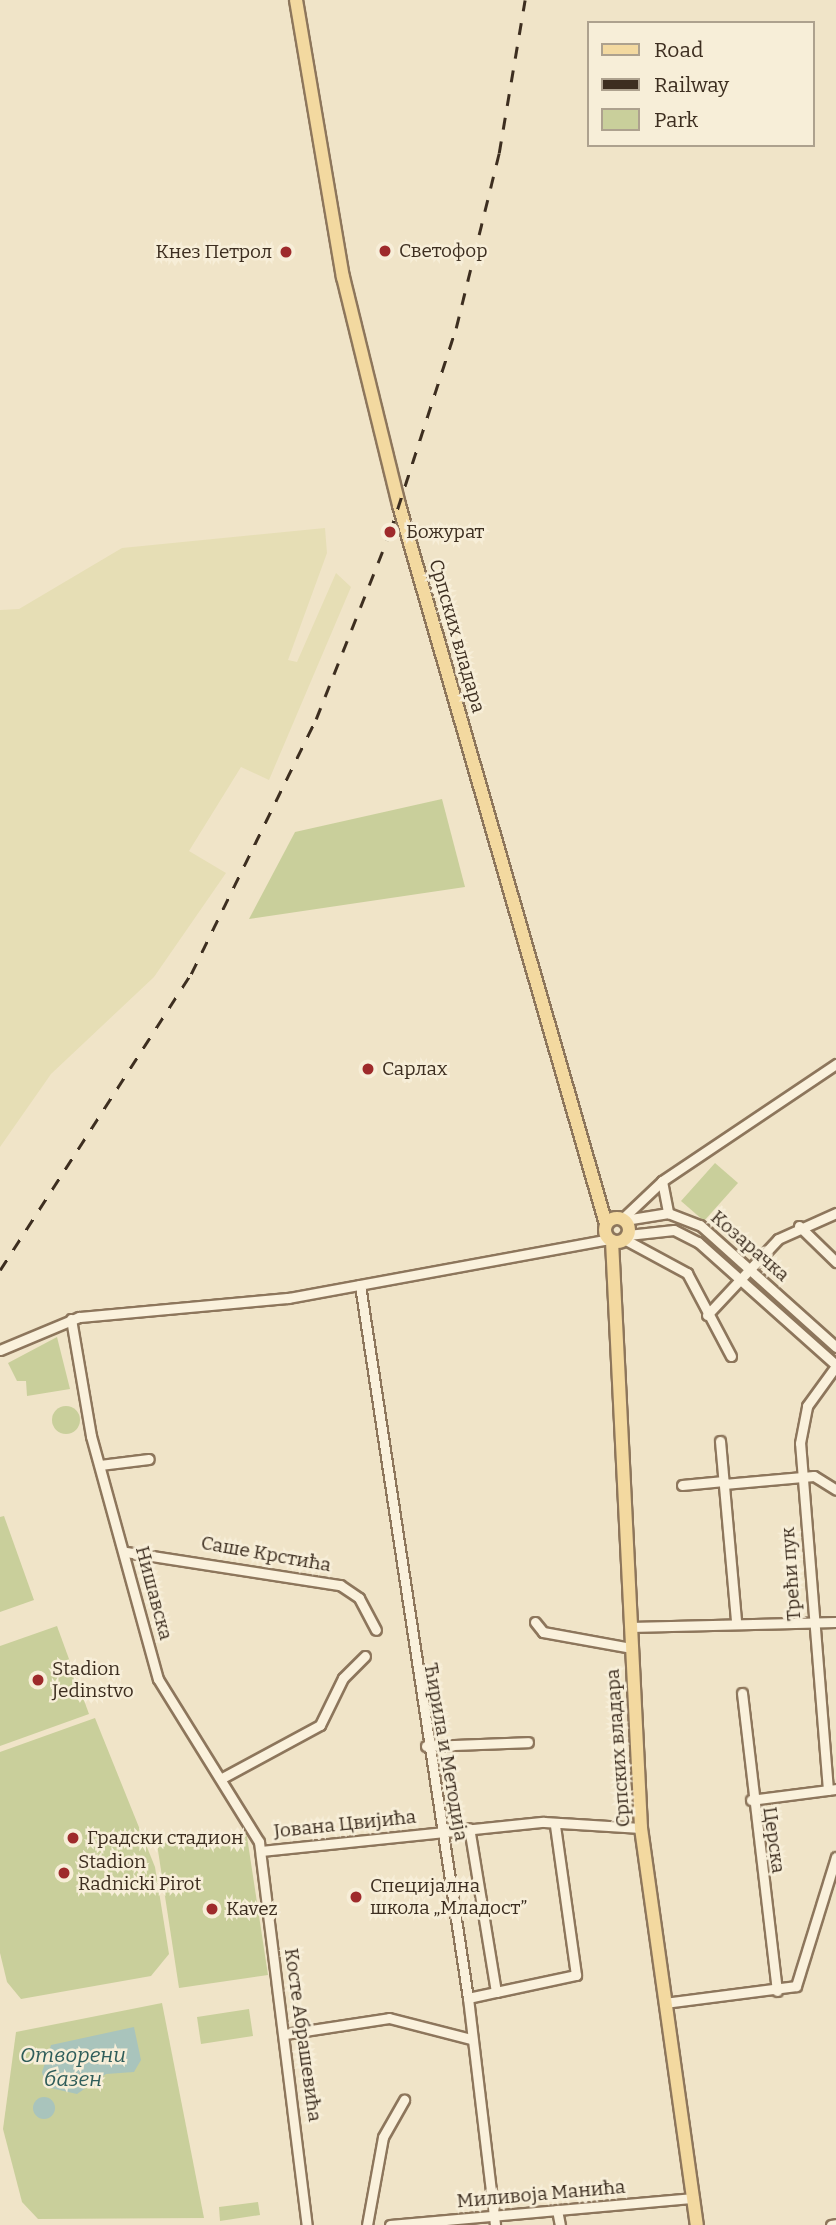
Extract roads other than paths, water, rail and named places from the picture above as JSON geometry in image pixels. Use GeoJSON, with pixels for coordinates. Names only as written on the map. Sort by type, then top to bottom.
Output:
{"type":"FeatureCollection","features":[{"type":"Feature","properties":{"kind":"main road","name":"Српских владара"},"geometry":{"type":"LineString","coordinates":[[296,0],[343,277],[399,505],[600,1192],[617,1230],[615,1265],[630,1627],[642,1828],[697,2225]]}},
{"type":"Feature","properties":{"kind":"street"},"geometry":{"type":"LineString","coordinates":[[617,1230],[662,1181],[836,1064]]}},
{"type":"Feature","properties":{"kind":"street"},"geometry":{"type":"LineString","coordinates":[[0,1350],[71,1319],[360,1285],[586,1241],[668,1213],[662,1181]]}},
{"type":"Feature","properties":{"kind":"street","name":"Козарачка"},"geometry":{"type":"LineString","coordinates":[[668,1213],[700,1225],[836,1346]]}},
{"type":"Feature","properties":{"kind":"street"},"geometry":{"type":"LineString","coordinates":[[707,1315],[799,1226],[833,1214],[836,1226]]}},
{"type":"Feature","properties":{"kind":"street"},"geometry":{"type":"LineString","coordinates":[[799,1226],[836,1262]]}},
{"type":"Feature","properties":{"kind":"street"},"geometry":{"type":"LineString","coordinates":[[617,1230],[687,1273],[731,1356]]}},
{"type":"Feature","properties":{"kind":"street","name":"Козарачка"},"geometry":{"type":"LineString","coordinates":[[617,1230],[679,1231],[836,1366]]}},
{"type":"Feature","properties":{"kind":"street","name":"Ћирила и Методија"},"geometry":{"type":"LineString","coordinates":[[360,1285],[426,1746],[468,1998],[494,2220]]}},
{"type":"Feature","properties":{"kind":"street","name":"Нишавска"},"geometry":{"type":"LineString","coordinates":[[71,1319],[100,1465],[126,1552],[158,1679],[224,1777],[261,1851]]}},
{"type":"Feature","properties":{"kind":"street","name":"Трећи пук"},"geometry":{"type":"LineString","coordinates":[[832,1789],[812,1621],[802,1478],[803,1416],[836,1366]]}},
{"type":"Feature","properties":{"kind":"street"},"geometry":{"type":"LineString","coordinates":[[720,1441],[736,1622]]}},
{"type":"Feature","properties":{"kind":"street"},"geometry":{"type":"LineString","coordinates":[[100,1465],[149,1459]]}},
{"type":"Feature","properties":{"kind":"street"},"geometry":{"type":"LineString","coordinates":[[682,1485],[818,1477],[836,1490]]}},
{"type":"Feature","properties":{"kind":"street","name":"Саше Крстића"},"geometry":{"type":"LineString","coordinates":[[126,1552],[340,1585],[359,1598],[376,1630]]}},
{"type":"Feature","properties":{"kind":"street"},"geometry":{"type":"LineString","coordinates":[[536,1622],[542,1632],[631,1648]]}},
{"type":"Feature","properties":{"kind":"street"},"geometry":{"type":"LineString","coordinates":[[630,1627],[736,1622],[836,1622]]}},
{"type":"Feature","properties":{"kind":"street"},"geometry":{"type":"LineString","coordinates":[[224,1777],[320,1725],[343,1678],[365,1656]]}},
{"type":"Feature","properties":{"kind":"street","name":"Церска"},"geometry":{"type":"LineString","coordinates":[[742,1693],[751,1800],[777,1991]]}},
{"type":"Feature","properties":{"kind":"street"},"geometry":{"type":"LineString","coordinates":[[426,1746],[528,1742]]}},
{"type":"Feature","properties":{"kind":"street"},"geometry":{"type":"LineString","coordinates":[[751,1800],[832,1789]]}},
{"type":"Feature","properties":{"kind":"street"},"geometry":{"type":"LineString","coordinates":[[468,1998],[576,1975],[555,1826]]}},
{"type":"Feature","properties":{"kind":"street"},"geometry":{"type":"LineString","coordinates":[[469,1828],[496,1992]]}},
{"type":"Feature","properties":{"kind":"street","name":"Јована Цвијића"},"geometry":{"type":"LineString","coordinates":[[261,1851],[469,1828],[642,1828]]}},
{"type":"Feature","properties":{"kind":"street","name":"Косте Абрашевића"},"geometry":{"type":"LineString","coordinates":[[261,1851],[307,2225]]}},
{"type":"Feature","properties":{"kind":"street"},"geometry":{"type":"LineString","coordinates":[[666,2003],[794,1988],[804,1974],[836,1857]]}},
{"type":"Feature","properties":{"kind":"street"},"geometry":{"type":"LineString","coordinates":[[285,2034],[389,2018],[471,2039]]}},
{"type":"Feature","properties":{"kind":"street"},"geometry":{"type":"LineString","coordinates":[[367,2225],[383,2137],[404,2100]]}},
{"type":"Feature","properties":{"kind":"street","name":"Миливоја Манића"},"geometry":{"type":"LineString","coordinates":[[390,2225],[494,2220],[556,2210],[694,2198]]}},
{"type":"Feature","properties":{"kind":"street"},"geometry":{"type":"LineString","coordinates":[[556,2210],[559,2225]]}},
{"type":"Feature","properties":{"kind":"street"},"geometry":{"type":"LineString","coordinates":[[831,2225],[836,2224]]}},
{"type":"Feature","properties":{"kind":"water","name":"Отворени базен"},"geometry":{"type":"Polygon","coordinates":[[[134,2027],[141,2060],[134,2072],[106,2074],[77,2094],[46,2087],[42,2072],[51,2045],[134,2027]]]}},
{"type":"Feature","properties":{"kind":"water"},"geometry":{"type":"Polygon","coordinates":[[[44,2097],[52,2100],[55,2108],[52,2116],[44,2119],[36,2116],[33,2108],[36,2100],[44,2097]]]}},
{"type":"Feature","properties":{"kind":"railway"},"geometry":{"type":"LineString","coordinates":[[0,1270],[191,974],[316,719],[390,532],[456,328],[499,153],[525,0]]}},
{"type":"Feature","properties":{"kind":"place","name":"Светофор"},"geometry":{"type":"Point","coordinates":[385,251]}},
{"type":"Feature","properties":{"kind":"place","name":"Кнез Петрол"},"geometry":{"type":"Point","coordinates":[286,252]}},
{"type":"Feature","properties":{"kind":"place","name":"Божурат"},"geometry":{"type":"Point","coordinates":[390,532]}},
{"type":"Feature","properties":{"kind":"place","name":"Сарлах"},"geometry":{"type":"Point","coordinates":[368,1069]}},
{"type":"Feature","properties":{"kind":"place","name":"Stadion Jedinstvo"},"geometry":{"type":"Point","coordinates":[38,1680]}},
{"type":"Feature","properties":{"kind":"place","name":"Градски стадион"},"geometry":{"type":"Point","coordinates":[73,1838]}},
{"type":"Feature","properties":{"kind":"place","name":"Stadion Radnicki Pirot"},"geometry":{"type":"Point","coordinates":[64,1873]}},
{"type":"Feature","properties":{"kind":"place","name":"Специјална школа „Младост”"},"geometry":{"type":"Point","coordinates":[356,1897]}},
{"type":"Feature","properties":{"kind":"place","name":"Kavez"},"geometry":{"type":"Point","coordinates":[212,1909]}}]}
